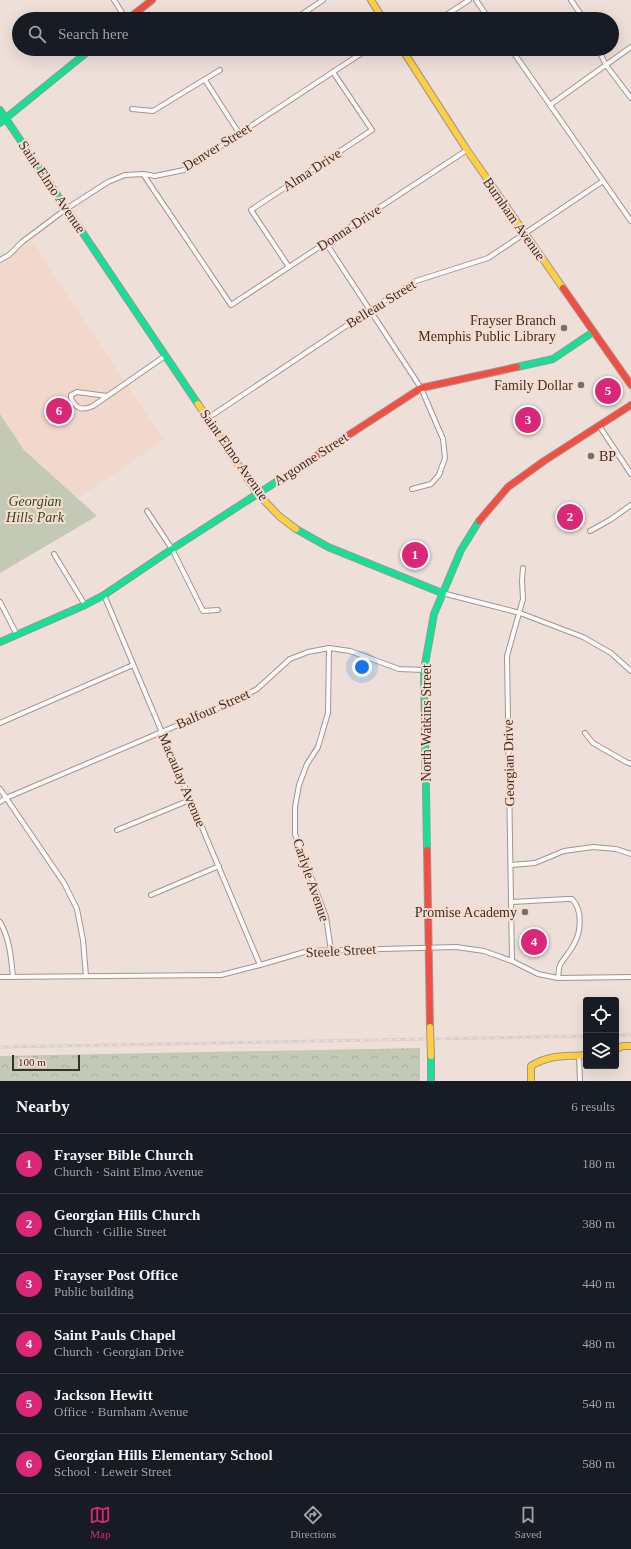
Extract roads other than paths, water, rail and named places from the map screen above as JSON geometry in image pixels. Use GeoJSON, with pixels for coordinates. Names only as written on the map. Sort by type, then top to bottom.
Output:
{"type":"FeatureCollection","features":[{"type":"Feature","properties":{"kind":"main road"},"geometry":{"type":"LineString","coordinates":[[136,12],[152,0]]}},
{"type":"Feature","properties":{"kind":"main road"},"geometry":{"type":"LineString","coordinates":[[371,0],[379,12]]}},
{"type":"Feature","properties":{"kind":"main road"},"geometry":{"type":"LineString","coordinates":[[0,123],[82,56]]}},
{"type":"Feature","properties":{"kind":"main road","name":"Burnham Avenue"},"geometry":{"type":"LineString","coordinates":[[407,56],[467,150],[524,234],[631,385]]}},
{"type":"Feature","properties":{"kind":"main road","name":"Saint Elmo Avenue"},"geometry":{"type":"LineString","coordinates":[[0,110],[257,493],[279,516],[302,533],[328,547],[442,593]]}},
{"type":"Feature","properties":{"kind":"main road","name":"Argonne Street"},"geometry":{"type":"LineString","coordinates":[[0,642],[85,605],[104,595],[257,493],[421,388],[553,359],[593,332]]}},
{"type":"Feature","properties":{"kind":"main road","name":"North Watkins Street"},"geometry":{"type":"LineString","coordinates":[[431,1081],[424,670],[434,614],[461,550],[476,527],[508,487],[544,461],[631,405]]}},
{"type":"Feature","properties":{"kind":"main road"},"geometry":{"type":"LineString","coordinates":[[619,1048],[631,1046]]}},
{"type":"Feature","properties":{"kind":"main road"},"geometry":{"type":"LineString","coordinates":[[530,1081],[531,1066],[542,1059],[553,1056],[583,1055]]}},
{"type":"Feature","properties":{"kind":"street"},"geometry":{"type":"LineString","coordinates":[[114,0],[122,12]]}},
{"type":"Feature","properties":{"kind":"street"},"geometry":{"type":"LineString","coordinates":[[305,12],[323,0]]}},
{"type":"Feature","properties":{"kind":"street"},"geometry":{"type":"LineString","coordinates":[[451,12],[469,0]]}},
{"type":"Feature","properties":{"kind":"street"},"geometry":{"type":"LineString","coordinates":[[476,0],[484,12]]}},
{"type":"Feature","properties":{"kind":"street"},"geometry":{"type":"LineString","coordinates":[[571,0],[579,12]]}},
{"type":"Feature","properties":{"kind":"street"},"geometry":{"type":"LineString","coordinates":[[619,56],[631,47]]}},
{"type":"Feature","properties":{"kind":"street","name":"Denver Street"},"geometry":{"type":"LineString","coordinates":[[0,260],[9,255],[22,242],[66,209],[108,182],[125,175],[143,174],[155,176],[184,170],[357,56]]}},
{"type":"Feature","properties":{"kind":"street"},"geometry":{"type":"LineString","coordinates":[[516,56],[631,220]]}},
{"type":"Feature","properties":{"kind":"street"},"geometry":{"type":"LineString","coordinates":[[602,56],[606,65],[631,98]]}},
{"type":"Feature","properties":{"kind":"street"},"geometry":{"type":"LineString","coordinates":[[550,105],[618,56]]}},
{"type":"Feature","properties":{"kind":"street"},"geometry":{"type":"LineString","coordinates":[[132,109],[153,111],[220,70]]}},
{"type":"Feature","properties":{"kind":"street","name":"Alma Drive"},"geometry":{"type":"LineString","coordinates":[[289,267],[251,210],[372,130],[333,72]]}},
{"type":"Feature","properties":{"kind":"street"},"geometry":{"type":"LineString","coordinates":[[205,80],[239,134]]}},
{"type":"Feature","properties":{"kind":"street","name":"Donna Drive"},"geometry":{"type":"LineString","coordinates":[[143,174],[231,305],[467,150]]}},
{"type":"Feature","properties":{"kind":"street","name":"Belleau Street"},"geometry":{"type":"LineString","coordinates":[[208,418],[416,281],[488,258],[603,181]]}},
{"type":"Feature","properties":{"kind":"street"},"geometry":{"type":"LineString","coordinates":[[326,244],[421,388],[443,439],[445,458],[439,475],[432,484],[412,490]]}},
{"type":"Feature","properties":{"kind":"street"},"geometry":{"type":"LineString","coordinates":[[106,396],[77,392],[71,395],[71,398],[76,407],[87,409],[165,356]]}},
{"type":"Feature","properties":{"kind":"street"},"geometry":{"type":"LineString","coordinates":[[600,426],[631,474]]}},
{"type":"Feature","properties":{"kind":"street"},"geometry":{"type":"LineString","coordinates":[[590,531],[610,520],[631,505]]}},
{"type":"Feature","properties":{"kind":"street"},"geometry":{"type":"LineString","coordinates":[[148,511],[172,549],[203,611],[218,610]]}},
{"type":"Feature","properties":{"kind":"street"},"geometry":{"type":"LineString","coordinates":[[54,554],[85,605]]}},
{"type":"Feature","properties":{"kind":"street","name":"Georgian Drive"},"geometry":{"type":"LineString","coordinates":[[512,961],[507,656],[524,596],[522,581],[523,568]]}},
{"type":"Feature","properties":{"kind":"street","name":"Saint Elmo Avenue"},"geometry":{"type":"LineString","coordinates":[[442,593],[520,613],[584,637],[611,653],[631,671]]}},
{"type":"Feature","properties":{"kind":"street","name":"Macaulay Avenue"},"geometry":{"type":"LineString","coordinates":[[104,595],[260,965]]}},
{"type":"Feature","properties":{"kind":"street"},"geometry":{"type":"LineString","coordinates":[[0,602],[17,635]]}},
{"type":"Feature","properties":{"kind":"street","name":"Balfour Street"},"geometry":{"type":"LineString","coordinates":[[0,802],[6,798],[238,700],[257,689],[290,659],[308,652],[329,648],[350,651],[399,669],[424,670]]}},
{"type":"Feature","properties":{"kind":"street","name":"Carlyle Avenue"},"geometry":{"type":"LineString","coordinates":[[329,648],[328,713],[318,747],[307,764],[299,785],[294,806],[295,834],[326,916],[331,950]]}},
{"type":"Feature","properties":{"kind":"street"},"geometry":{"type":"LineString","coordinates":[[0,723],[133,665]]}},
{"type":"Feature","properties":{"kind":"street"},"geometry":{"type":"LineString","coordinates":[[585,733],[593,743],[631,764]]}},
{"type":"Feature","properties":{"kind":"street"},"geometry":{"type":"LineString","coordinates":[[0,789],[64,883],[77,909],[83,940],[86,976]]}},
{"type":"Feature","properties":{"kind":"street"},"geometry":{"type":"LineString","coordinates":[[117,830],[190,800]]}},
{"type":"Feature","properties":{"kind":"street"},"geometry":{"type":"LineString","coordinates":[[511,865],[535,863],[564,851],[593,847],[616,849],[631,854]]}},
{"type":"Feature","properties":{"kind":"street"},"geometry":{"type":"LineString","coordinates":[[152,895],[219,866]]}},
{"type":"Feature","properties":{"kind":"street"},"geometry":{"type":"LineString","coordinates":[[512,902],[572,899],[576,903],[579,911],[578,935],[575,944],[559,966],[558,978]]}},
{"type":"Feature","properties":{"kind":"street"},"geometry":{"type":"LineString","coordinates":[[0,922],[5,931],[11,952],[13,978]]}},
{"type":"Feature","properties":{"kind":"street","name":"Steele Street"},"geometry":{"type":"LineString","coordinates":[[0,977],[221,975],[308,951],[456,947],[484,951],[512,961],[538,974],[558,978],[631,977]]}},
{"type":"Feature","properties":{"kind":"street"},"geometry":{"type":"LineString","coordinates":[[580,1081],[583,1055]]}},
{"type":"Feature","properties":{"kind":"railway"},"geometry":{"type":"LineString","coordinates":[[619,1035],[631,1035]]}},
{"type":"Feature","properties":{"kind":"railway"},"geometry":{"type":"LineString","coordinates":[[0,1047],[583,1036]]}},
{"type":"Feature","properties":{"kind":"place","name":"Frayser Branch Memphis Public Library"},"geometry":{"type":"Point","coordinates":[564,328]}},
{"type":"Feature","properties":{"kind":"place","name":"Family Dollar"},"geometry":{"type":"Point","coordinates":[581,385]}},
{"type":"Feature","properties":{"kind":"place","name":"Jackson Hewitt"},"geometry":{"type":"Point","coordinates":[608,391]}},
{"type":"Feature","properties":{"kind":"place","name":"Georgian Hills Elementary School"},"geometry":{"type":"Point","coordinates":[59,411]}},
{"type":"Feature","properties":{"kind":"place","name":"Frayser Post Office"},"geometry":{"type":"Point","coordinates":[528,420]}},
{"type":"Feature","properties":{"kind":"place","name":"BP"},"geometry":{"type":"Point","coordinates":[591,456]}},
{"type":"Feature","properties":{"kind":"place","name":"Georgian Hills Church"},"geometry":{"type":"Point","coordinates":[570,517]}},
{"type":"Feature","properties":{"kind":"place","name":"Frayser Bible Church"},"geometry":{"type":"Point","coordinates":[415,555]}},
{"type":"Feature","properties":{"kind":"place","name":"Promise Academy"},"geometry":{"type":"Point","coordinates":[525,912]}},
{"type":"Feature","properties":{"kind":"place","name":"Saint Pauls Chapel"},"geometry":{"type":"Point","coordinates":[534,942]}},
{"type":"Feature","properties":{"kind":"park label","name":"Georgian Hills Park"},"geometry":{"type":"Point","coordinates":[35,510]}}]}
